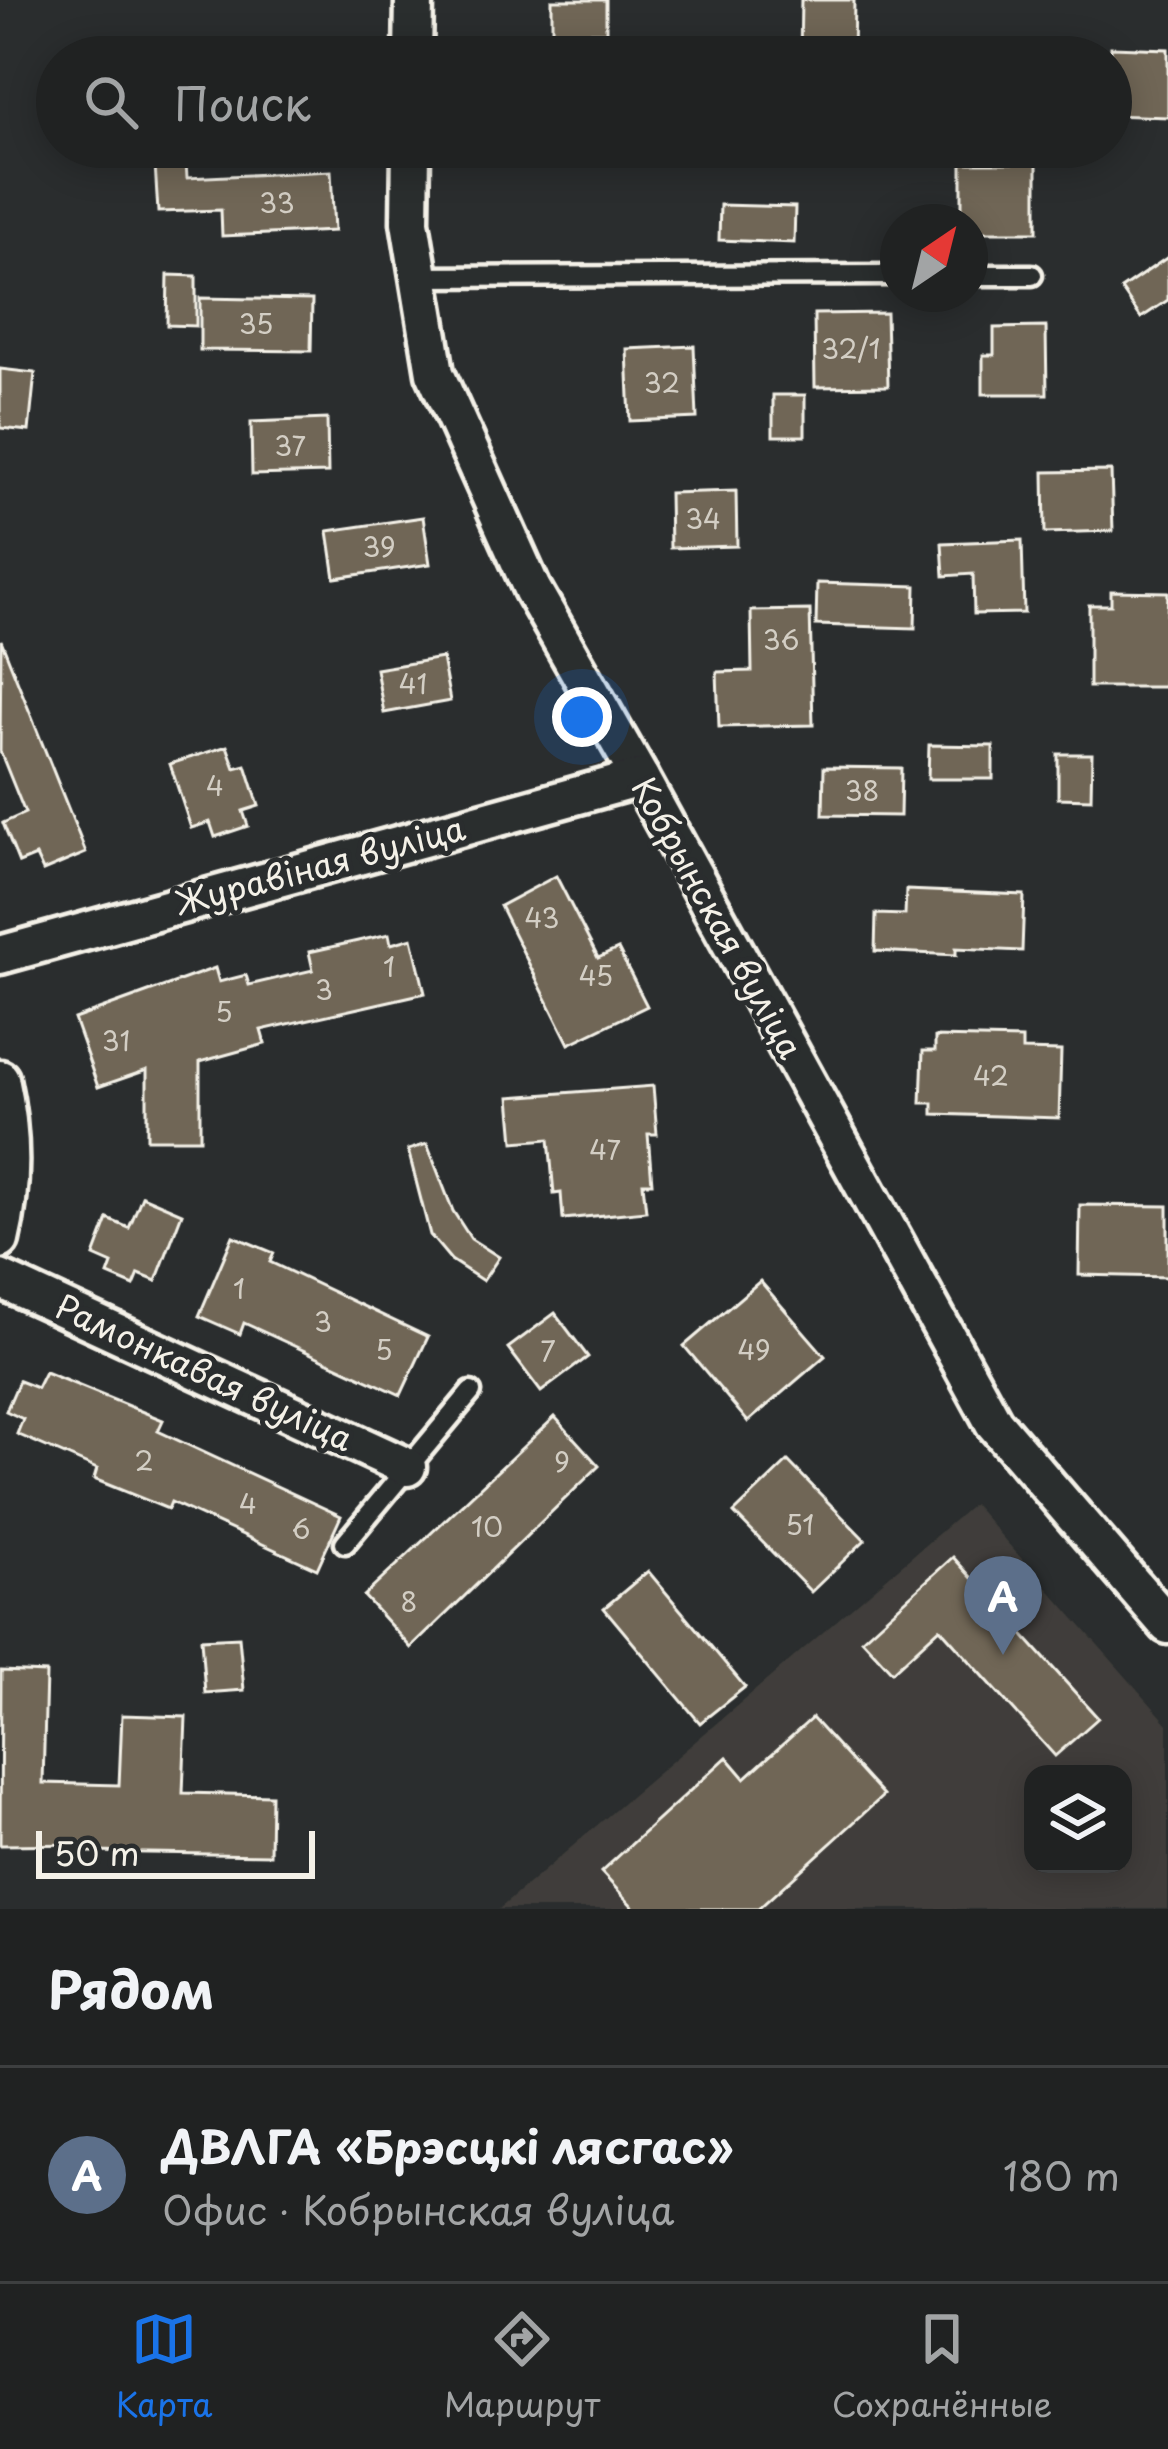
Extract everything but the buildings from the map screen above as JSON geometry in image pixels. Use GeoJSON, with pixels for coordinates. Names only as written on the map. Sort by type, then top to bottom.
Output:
{"type":"FeatureCollection","features":[{"type":"Feature","properties":{"kind":"street"},"geometry":{"type":"LineString","coordinates":[[413,36],[414,0]]}},
{"type":"Feature","properties":{"kind":"street","name":"Кобрынская вуліца"},"geometry":{"type":"LineString","coordinates":[[411,168],[416,277],[434,373],[532,589],[994,1423],[1168,1625]]}},
{"type":"Feature","properties":{"kind":"street","name":"Журавіная вуліца"},"geometry":{"type":"LineString","coordinates":[[0,955],[640,778]]}},
{"type":"Feature","properties":{"kind":"street"},"geometry":{"type":"LineString","coordinates":[[0,1079],[10,1157],[9,1198],[0,1240]]}},
{"type":"Feature","properties":{"kind":"street","name":"Рамонкавая вуліца"},"geometry":{"type":"LineString","coordinates":[[0,1279],[407,1467]]}},
{"type":"Feature","properties":{"kind":"lane"},"geometry":{"type":"LineString","coordinates":[[416,277],[880,275]]}},
{"type":"Feature","properties":{"kind":"lane"},"geometry":{"type":"LineString","coordinates":[[988,275],[1032,275]]}},
{"type":"Feature","properties":{"kind":"lane"},"geometry":{"type":"LineString","coordinates":[[345,1543],[471,1392]]}},
{"type":"Feature","properties":{"kind":"shaded area"},"geometry":{"type":"Polygon","coordinates":[[[973,1504],[1168,1724],[1168,1909],[499,1909],[973,1504]]]}},
{"type":"Feature","properties":{"kind":"place","name":"ДВЛГА «Брэсцкі лясгас»"},"geometry":{"type":"Point","coordinates":[1003,1655]}}]}
